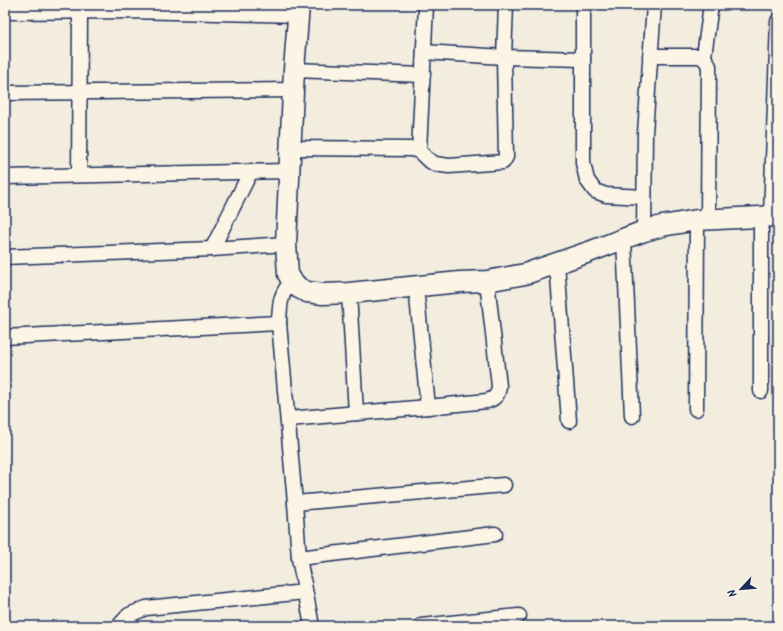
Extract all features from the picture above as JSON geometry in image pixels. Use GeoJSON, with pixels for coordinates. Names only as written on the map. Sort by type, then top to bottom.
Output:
{"type":"FeatureCollection","features":[{"type":"Feature","properties":{"kind":"main road"},"geometry":{"type":"LineString","coordinates":[[298,10],[286,244],[288,274],[299,288],[307,292],[322,294],[348,293],[460,282],[487,281],[525,274],[557,264],[644,231],[673,223],[770,216]]}},
{"type":"Feature","properties":{"kind":"street"},"geometry":{"type":"LineString","coordinates":[[419,151],[426,5]]}},
{"type":"Feature","properties":{"kind":"street"},"geometry":{"type":"LineString","coordinates":[[291,148],[411,149],[419,151],[435,164],[449,166],[503,162],[506,157],[504,57],[506,5]]}},
{"type":"Feature","properties":{"kind":"street"},"geometry":{"type":"LineString","coordinates":[[583,5],[583,163],[587,180],[595,191],[606,195],[644,197]]}},
{"type":"Feature","properties":{"kind":"street"},"geometry":{"type":"LineString","coordinates":[[644,231],[645,133],[654,5]]}},
{"type":"Feature","properties":{"kind":"street"},"geometry":{"type":"LineString","coordinates":[[696,409],[709,66],[704,56],[711,5]]}},
{"type":"Feature","properties":{"kind":"street"},"geometry":{"type":"LineString","coordinates":[[5,12],[80,12],[130,8],[298,10]]}},
{"type":"Feature","properties":{"kind":"street"},"geometry":{"type":"LineString","coordinates":[[79,175],[80,12]]}},
{"type":"Feature","properties":{"kind":"street"},"geometry":{"type":"LineString","coordinates":[[761,391],[778,21]]}},
{"type":"Feature","properties":{"kind":"street"},"geometry":{"type":"LineString","coordinates":[[424,52],[504,57],[583,59]]}},
{"type":"Feature","properties":{"kind":"street"},"geometry":{"type":"LineString","coordinates":[[650,56],[699,56],[705,59]]}},
{"type":"Feature","properties":{"kind":"street"},"geometry":{"type":"LineString","coordinates":[[294,70],[423,75]]}},
{"type":"Feature","properties":{"kind":"street"},"geometry":{"type":"LineString","coordinates":[[5,93],[293,90]]}},
{"type":"Feature","properties":{"kind":"street"},"geometry":{"type":"LineString","coordinates":[[212,249],[251,171]]}},
{"type":"Feature","properties":{"kind":"street"},"geometry":{"type":"LineString","coordinates":[[5,177],[289,171]]}},
{"type":"Feature","properties":{"kind":"street"},"geometry":{"type":"LineString","coordinates":[[624,239],[632,416]]}},
{"type":"Feature","properties":{"kind":"street"},"geometry":{"type":"LineString","coordinates":[[5,257],[212,249],[286,244]]}},
{"type":"Feature","properties":{"kind":"street"},"geometry":{"type":"LineString","coordinates":[[557,264],[569,421]]}},
{"type":"Feature","properties":{"kind":"street"},"geometry":{"type":"LineString","coordinates":[[292,281],[285,289],[280,300],[279,323],[299,558],[312,626]]}},
{"type":"Feature","properties":{"kind":"street"},"geometry":{"type":"LineString","coordinates":[[288,419],[428,407],[494,399],[498,394],[500,386],[487,281]]}},
{"type":"Feature","properties":{"kind":"street"},"geometry":{"type":"LineString","coordinates":[[416,287],[428,407]]}},
{"type":"Feature","properties":{"kind":"street"},"geometry":{"type":"LineString","coordinates":[[348,293],[356,413]]}},
{"type":"Feature","properties":{"kind":"street"},"geometry":{"type":"LineString","coordinates":[[5,337],[279,323]]}},
{"type":"Feature","properties":{"kind":"street"},"geometry":{"type":"LineString","coordinates":[[295,503],[504,485]]}},
{"type":"Feature","properties":{"kind":"street"},"geometry":{"type":"LineString","coordinates":[[299,558],[495,534]]}},
{"type":"Feature","properties":{"kind":"street"},"geometry":{"type":"LineString","coordinates":[[119,626],[129,615],[146,608],[305,592]]}},
{"type":"Feature","properties":{"kind":"street"},"geometry":{"type":"LineString","coordinates":[[421,626],[519,616]]}}]}
